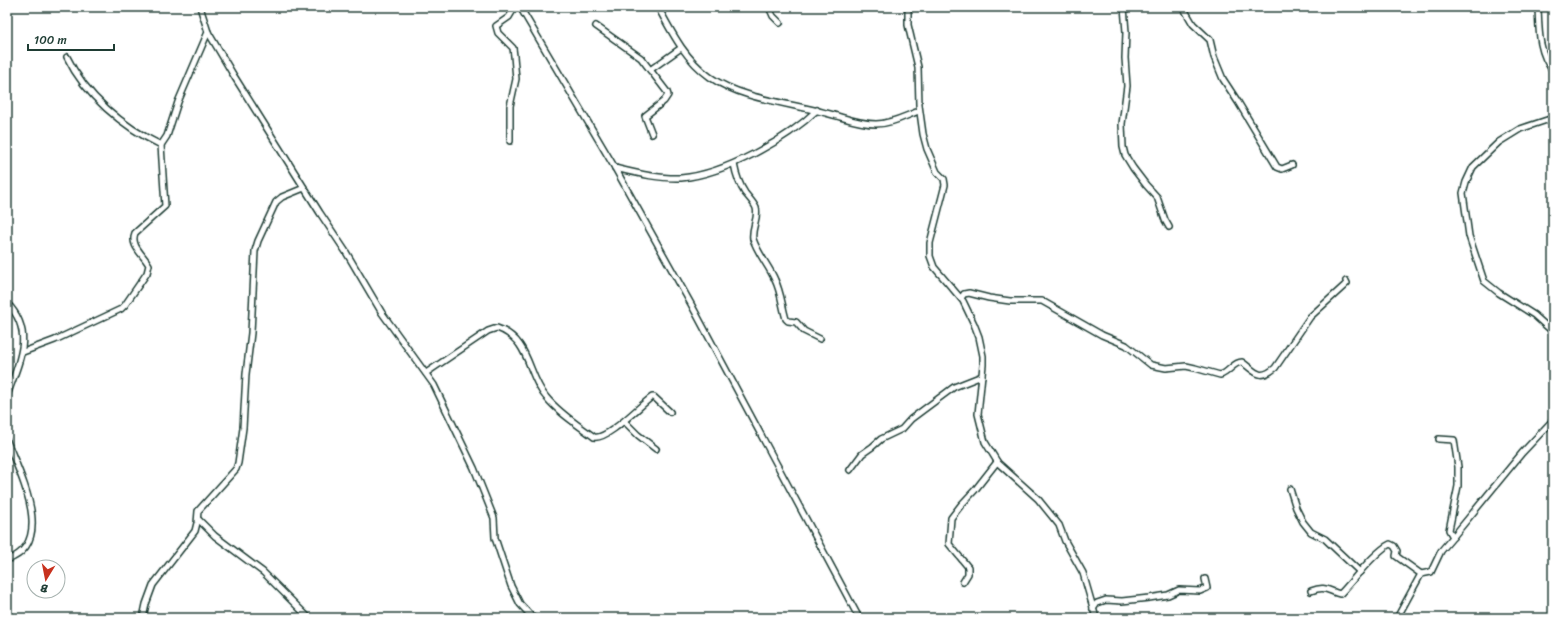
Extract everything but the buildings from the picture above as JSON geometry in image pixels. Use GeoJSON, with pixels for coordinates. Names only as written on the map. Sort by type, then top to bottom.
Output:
{"type":"FeatureCollection","features":[{"type":"Feature","properties":{"kind":"street"},"geometry":{"type":"LineString","coordinates":[[200,7],[208,32],[304,188],[346,252],[382,313],[426,373],[440,397],[494,518],[495,538],[511,586],[520,604],[533,618]]}},
{"type":"Feature","properties":{"kind":"street"},"geometry":{"type":"LineString","coordinates":[[510,141],[510,106],[516,79],[514,56],[513,48],[498,32],[496,26],[509,17],[515,7]]}},
{"type":"Feature","properties":{"kind":"street"},"geometry":{"type":"LineString","coordinates":[[520,7],[614,168],[694,311],[859,618]]}},
{"type":"Feature","properties":{"kind":"street"},"geometry":{"type":"LineString","coordinates":[[658,7],[681,48],[697,66],[718,82],[748,94],[817,110],[855,122],[877,124],[895,120],[919,111]]}},
{"type":"Feature","properties":{"kind":"street"},"geometry":{"type":"LineString","coordinates":[[769,7],[773,16],[780,23]]}},
{"type":"Feature","properties":{"kind":"street"},"geometry":{"type":"LineString","coordinates":[[908,7],[908,25],[918,67],[919,111],[927,149],[936,172],[944,179],[945,185],[930,243],[930,261],[961,298],[979,337],[983,356],[978,414],[985,442],[997,462],[1038,499],[1054,518],[1083,573],[1096,618]]}},
{"type":"Feature","properties":{"kind":"street"},"geometry":{"type":"LineString","coordinates":[[1124,7],[1126,32],[1126,86],[1122,124],[1125,155],[1146,185],[1157,197],[1169,227]]}},
{"type":"Feature","properties":{"kind":"street"},"geometry":{"type":"LineString","coordinates":[[1183,7],[1193,24],[1210,40],[1222,79],[1238,102],[1277,167],[1282,169],[1292,166]]}},
{"type":"Feature","properties":{"kind":"street"},"geometry":{"type":"LineString","coordinates":[[1538,7],[1538,31],[1541,47],[1548,64],[1553,71]]}},
{"type":"Feature","properties":{"kind":"street"},"geometry":{"type":"LineString","coordinates":[[596,26],[641,58],[667,92],[668,95],[664,101],[645,116],[652,134]]}},
{"type":"Feature","properties":{"kind":"street"},"geometry":{"type":"LineString","coordinates":[[23,352],[55,340],[121,309],[147,273],[148,265],[133,243],[134,233],[165,206],[161,145],[167,136],[178,102],[208,32]]}},
{"type":"Feature","properties":{"kind":"street"},"geometry":{"type":"LineString","coordinates":[[650,70],[681,48]]}},
{"type":"Feature","properties":{"kind":"street"},"geometry":{"type":"LineString","coordinates":[[66,57],[80,81],[103,106],[149,139],[161,145]]}},
{"type":"Feature","properties":{"kind":"street"},"geometry":{"type":"LineString","coordinates":[[614,168],[645,176],[681,178],[711,172],[734,164],[787,135],[817,110]]}},
{"type":"Feature","properties":{"kind":"street"},"geometry":{"type":"LineString","coordinates":[[1553,118],[1520,129],[1499,142],[1473,167],[1463,193],[1469,236],[1484,281],[1498,293],[1534,315],[1553,332]]}},
{"type":"Feature","properties":{"kind":"street"},"geometry":{"type":"LineString","coordinates":[[734,164],[742,188],[755,207],[756,216],[753,232],[754,240],[775,280],[786,319],[798,324],[804,331],[820,339]]}},
{"type":"Feature","properties":{"kind":"street"},"geometry":{"type":"LineString","coordinates":[[143,618],[150,590],[191,537],[196,527],[198,511],[236,469],[239,459],[243,428],[246,374],[252,321],[256,245],[276,202],[282,197],[304,188]]}},
{"type":"Feature","properties":{"kind":"street"},"geometry":{"type":"LineString","coordinates":[[961,298],[964,294],[969,293],[1010,301],[1042,301],[1102,335],[1126,345],[1148,364],[1157,367],[1186,366],[1220,375],[1225,373],[1237,363],[1242,362],[1257,373],[1264,375],[1275,368],[1310,317],[1347,283],[1346,280]]}},
{"type":"Feature","properties":{"kind":"street"},"geometry":{"type":"LineString","coordinates":[[7,303],[14,310],[22,328],[23,352],[7,396]]}},
{"type":"Feature","properties":{"kind":"street"},"geometry":{"type":"LineString","coordinates":[[426,373],[488,331],[498,328],[508,334],[524,352],[536,383],[546,398],[594,437],[600,437],[625,422],[652,397],[654,397],[670,412]]}},
{"type":"Feature","properties":{"kind":"street"},"geometry":{"type":"LineString","coordinates":[[850,470],[862,454],[881,439],[902,429],[911,419],[954,388],[982,376]]}},
{"type":"Feature","properties":{"kind":"street"},"geometry":{"type":"LineString","coordinates":[[1311,591],[1322,588],[1340,594],[1386,546],[1390,544],[1395,547],[1397,551],[1396,556],[1400,560],[1421,574],[1431,572],[1441,551],[1522,453],[1553,420]]}},
{"type":"Feature","properties":{"kind":"street"},"geometry":{"type":"LineString","coordinates":[[625,422],[638,435],[656,449]]}},
{"type":"Feature","properties":{"kind":"street"},"geometry":{"type":"LineString","coordinates":[[1439,439],[1454,440],[1458,467],[1458,486],[1449,530],[1453,537]]}},
{"type":"Feature","properties":{"kind":"street"},"geometry":{"type":"LineString","coordinates":[[7,441],[28,497],[32,522],[31,533],[27,545],[18,555],[7,560]]}},
{"type":"Feature","properties":{"kind":"street"},"geometry":{"type":"LineString","coordinates":[[963,582],[968,574],[968,567],[949,544],[950,520],[997,462]]}},
{"type":"Feature","properties":{"kind":"street"},"geometry":{"type":"LineString","coordinates":[[1290,489],[1296,508],[1303,522],[1311,532],[1325,539],[1360,572]]}},
{"type":"Feature","properties":{"kind":"street"},"geometry":{"type":"LineString","coordinates":[[198,519],[216,536],[263,572],[309,618]]}},
{"type":"Feature","properties":{"kind":"street"},"geometry":{"type":"LineString","coordinates":[[1397,618],[1421,574]]}},
{"type":"Feature","properties":{"kind":"street"},"geometry":{"type":"LineString","coordinates":[[1093,609],[1097,603],[1106,600],[1149,598],[1168,595],[1182,590],[1200,591],[1207,588],[1205,579]]}}]}
